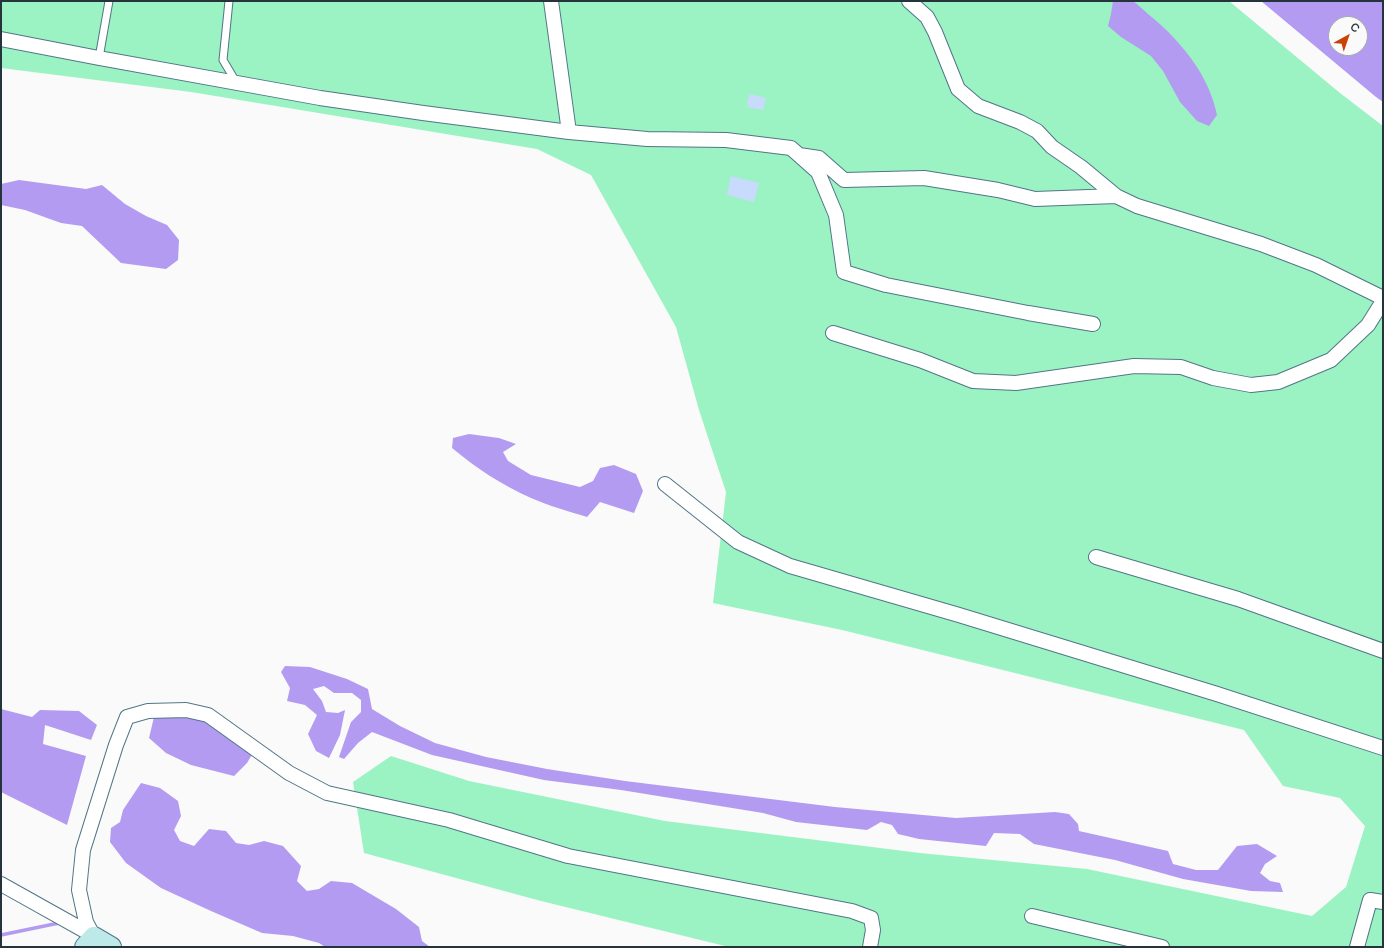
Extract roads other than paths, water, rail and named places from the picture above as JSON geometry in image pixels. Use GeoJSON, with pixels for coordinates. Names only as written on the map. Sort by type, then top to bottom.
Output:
{"type":"FeatureCollection","features":[{"type":"Feature","properties":{"kind":"street"},"geometry":{"type":"LineString","coordinates":[[551,1],[569,132]]}},
{"type":"Feature","properties":{"kind":"street"},"geometry":{"type":"LineString","coordinates":[[833,333],[920,360],[973,381],[1016,383],[1134,366],[1181,367],[1213,378],[1251,385],[1278,382],[1331,360],[1368,325],[1383,300],[1309,263],[1261,244],[1137,206],[1116,196],[1081,167],[1052,147],[1037,131],[1020,122],[978,106],[958,89],[935,32],[927,17],[908,1]]}},
{"type":"Feature","properties":{"kind":"street"},"geometry":{"type":"LineString","coordinates":[[1,39],[327,99],[423,113],[569,132],[647,139],[726,140],[791,148],[818,172],[836,215],[844,272],[886,285],[1092,324]]}},
{"type":"Feature","properties":{"kind":"street"},"geometry":{"type":"LineString","coordinates":[[799,155],[819,158],[844,180],[924,178],[998,190],[1035,199],[1116,196]]}},
{"type":"Feature","properties":{"kind":"street"},"geometry":{"type":"LineString","coordinates":[[664,484],[738,542],[790,566],[959,615],[1174,681],[1383,748]]}},
{"type":"Feature","properties":{"kind":"street"},"geometry":{"type":"LineString","coordinates":[[1096,557],[1238,599],[1383,651]]}},
{"type":"Feature","properties":{"kind":"street"},"geometry":{"type":"LineString","coordinates":[[97,944],[86,922],[79,890],[83,850],[116,745],[127,717],[148,711],[186,710],[208,715],[289,773],[327,793],[449,820],[568,856],[852,912],[871,918],[873,930],[870,947]]}},
{"type":"Feature","properties":{"kind":"street"},"geometry":{"type":"LineString","coordinates":[[1,884],[97,944]]}},
{"type":"Feature","properties":{"kind":"street"},"geometry":{"type":"LineString","coordinates":[[1358,947],[1370,900],[1383,902]]}},
{"type":"Feature","properties":{"kind":"street"},"geometry":{"type":"LineString","coordinates":[[1032,916],[1162,947]]}},
{"type":"Feature","properties":{"kind":"lane"},"geometry":{"type":"LineString","coordinates":[[99,58],[109,1]]}},
{"type":"Feature","properties":{"kind":"lane"},"geometry":{"type":"LineString","coordinates":[[229,1],[223,60],[237,82]]}},
{"type":"Feature","properties":{"kind":"waterway"},"geometry":{"type":"LineString","coordinates":[[1,935],[59,923]]}}]}
